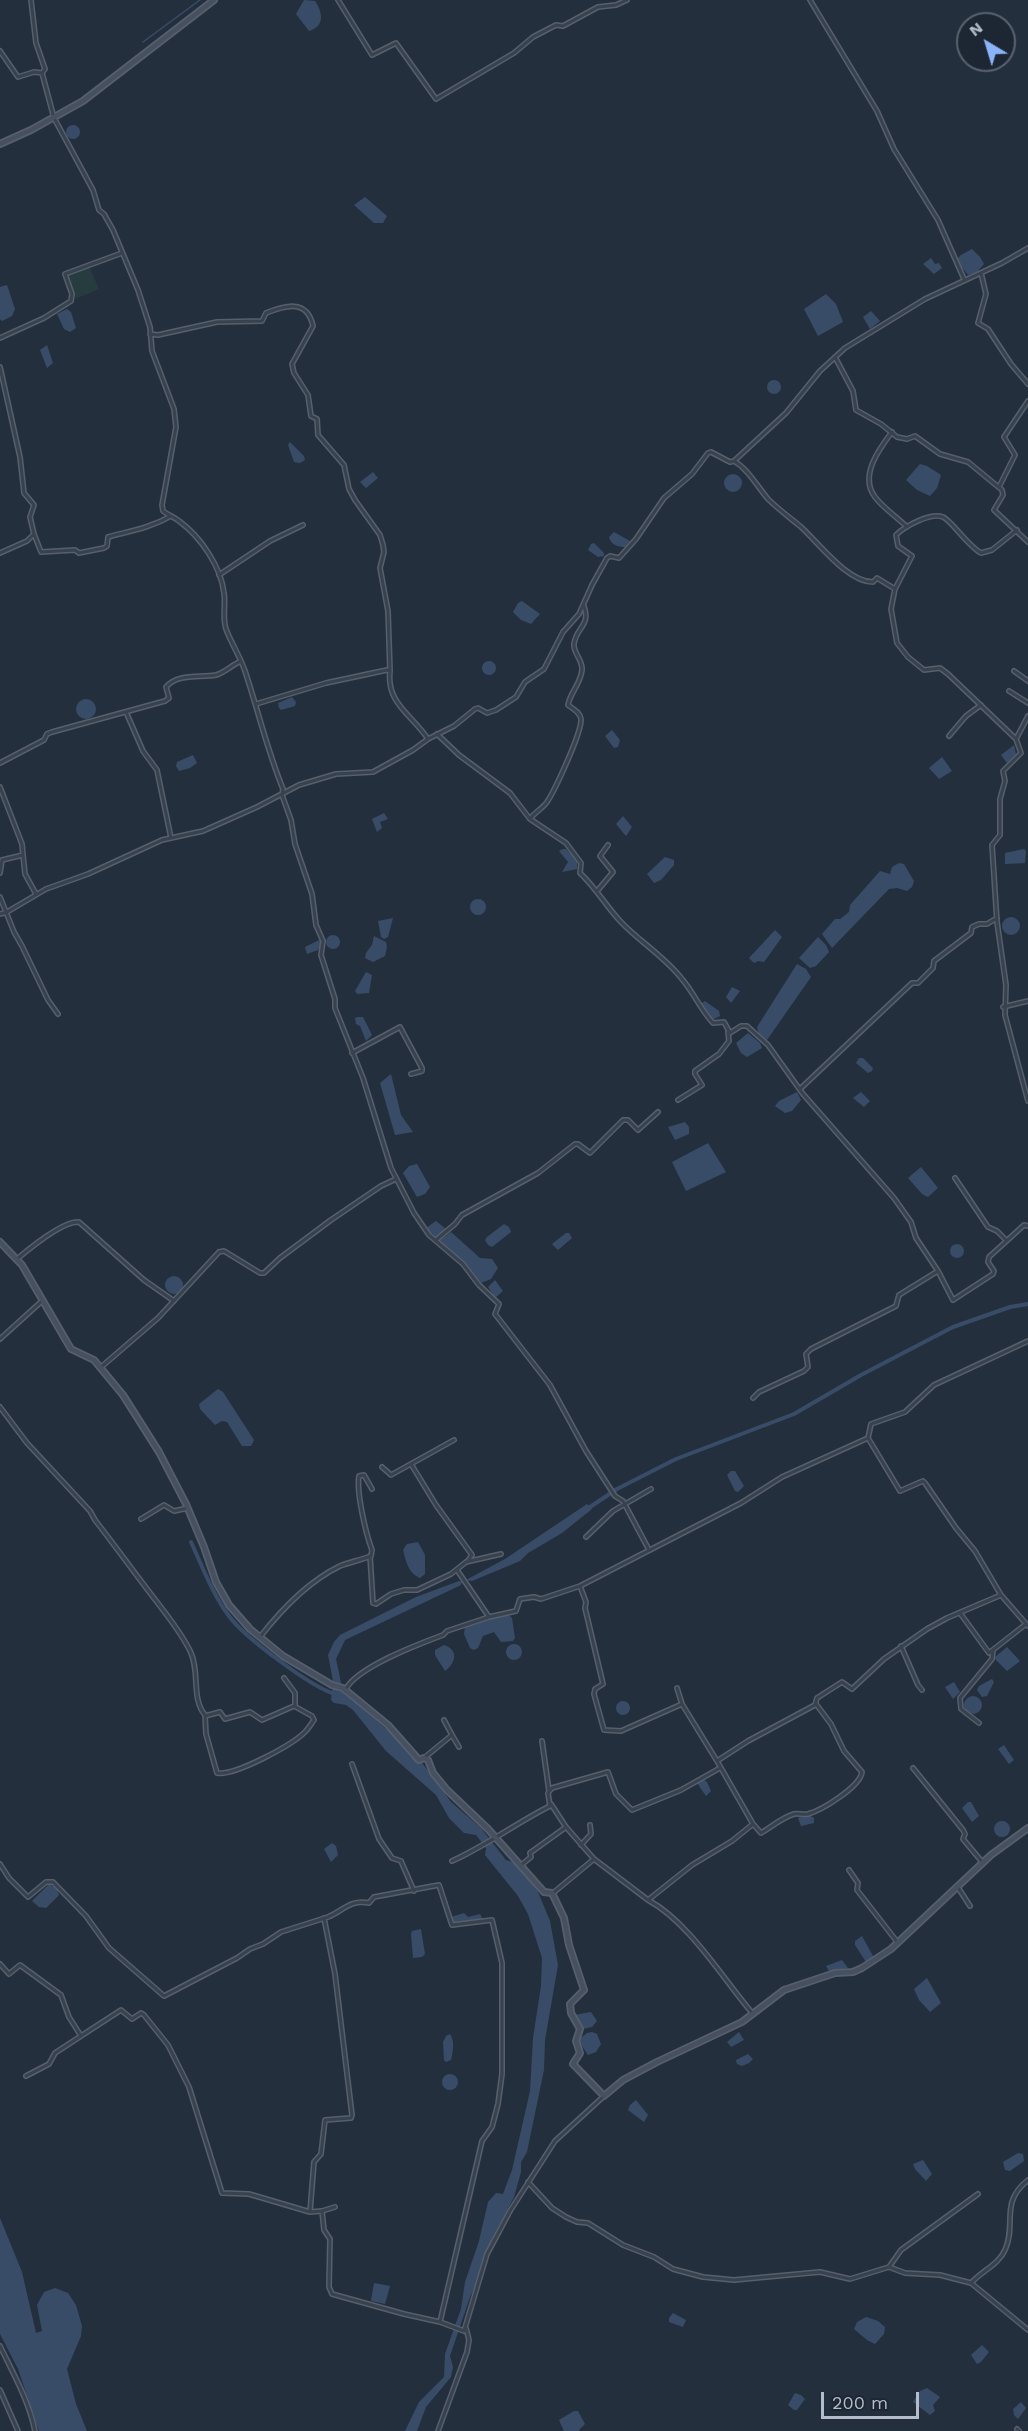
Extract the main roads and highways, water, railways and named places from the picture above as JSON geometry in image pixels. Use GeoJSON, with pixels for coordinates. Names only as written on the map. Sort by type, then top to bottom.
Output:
{"type":"FeatureCollection","features":[{"type":"Feature","properties":{"kind":"water"},"geometry":{"type":"Polygon","coordinates":[[[304,0],[315,1],[321,14],[318,26],[309,31],[296,14],[304,0]]]}},
{"type":"Feature","properties":{"kind":"water"},"geometry":{"type":"Polygon","coordinates":[[[70,125],[76,125],[80,132],[76,139],[70,139],[66,135],[66,129],[70,125]]]}},
{"type":"Feature","properties":{"kind":"water"},"geometry":{"type":"Polygon","coordinates":[[[365,197],[387,216],[383,223],[374,223],[354,205],[365,197]]]}},
{"type":"Feature","properties":{"kind":"water"},"geometry":{"type":"Polygon","coordinates":[[[972,249],[984,264],[977,272],[968,275],[956,260],[972,249]]]}},
{"type":"Feature","properties":{"kind":"water"},"geometry":{"type":"Polygon","coordinates":[[[931,258],[942,268],[934,274],[923,264],[931,258]]]}},
{"type":"Feature","properties":{"kind":"water"},"geometry":{"type":"Polygon","coordinates":[[[7,285],[15,309],[12,316],[2,321],[0,319],[0,287],[7,285]]]}},
{"type":"Feature","properties":{"kind":"water"},"geometry":{"type":"Polygon","coordinates":[[[826,294],[836,304],[843,322],[818,336],[804,309],[826,294]]]}},
{"type":"Feature","properties":{"kind":"water"},"geometry":{"type":"Polygon","coordinates":[[[67,309],[71,312],[76,328],[70,332],[64,329],[57,314],[67,309]]]}},
{"type":"Feature","properties":{"kind":"water"},"geometry":{"type":"Polygon","coordinates":[[[871,311],[880,321],[870,329],[863,317],[871,311]]]}},
{"type":"Feature","properties":{"kind":"water"},"geometry":{"type":"Polygon","coordinates":[[[47,345],[53,363],[47,368],[40,350],[47,345]]]}},
{"type":"Feature","properties":{"kind":"water"},"geometry":{"type":"Polygon","coordinates":[[[774,380],[779,382],[781,387],[779,392],[774,394],[769,392],[767,387],[769,382],[774,380]]]}},
{"type":"Feature","properties":{"kind":"water"},"geometry":{"type":"Polygon","coordinates":[[[290,442],[305,460],[300,463],[294,462],[288,445],[290,442]]]}},
{"type":"Feature","properties":{"kind":"water"},"geometry":{"type":"Polygon","coordinates":[[[920,464],[941,475],[937,488],[930,496],[917,490],[906,480],[920,464]]]}},
{"type":"Feature","properties":{"kind":"water"},"geometry":{"type":"Polygon","coordinates":[[[373,472],[378,478],[366,488],[360,482],[373,472]]]}},
{"type":"Feature","properties":{"kind":"water"},"geometry":{"type":"Polygon","coordinates":[[[733,474],[739,477],[742,483],[739,489],[733,492],[727,489],[724,483],[727,477],[733,474]]]}},
{"type":"Feature","properties":{"kind":"water"},"geometry":{"type":"Polygon","coordinates":[[[614,532],[630,541],[626,547],[611,542],[609,537],[614,532]]]}},
{"type":"Feature","properties":{"kind":"water"},"geometry":{"type":"Polygon","coordinates":[[[594,543],[604,553],[604,556],[598,557],[588,550],[594,543]]]}},
{"type":"Feature","properties":{"kind":"water"},"geometry":{"type":"Polygon","coordinates":[[[522,601],[540,614],[531,624],[521,620],[513,612],[518,603],[522,601]]]}},
{"type":"Feature","properties":{"kind":"water"},"geometry":{"type":"Polygon","coordinates":[[[486,661],[492,661],[496,668],[492,675],[486,675],[482,671],[482,665],[486,661]]]}},
{"type":"Feature","properties":{"kind":"water"},"geometry":{"type":"Polygon","coordinates":[[[292,697],[296,702],[295,706],[281,710],[279,708],[278,703],[292,697]]]}},
{"type":"Feature","properties":{"kind":"water"},"geometry":{"type":"Polygon","coordinates":[[[86,699],[93,702],[96,709],[93,716],[86,719],[79,716],[76,709],[79,702],[86,699]]]}},
{"type":"Feature","properties":{"kind":"water"},"geometry":{"type":"Polygon","coordinates":[[[612,730],[620,740],[618,747],[614,748],[605,736],[612,730]]]}},
{"type":"Feature","properties":{"kind":"water"},"geometry":{"type":"Polygon","coordinates":[[[1014,745],[1016,754],[1007,763],[1001,755],[1014,745]]]}},
{"type":"Feature","properties":{"kind":"water"},"geometry":{"type":"Polygon","coordinates":[[[193,755],[197,763],[179,771],[176,766],[177,762],[193,755]]]}},
{"type":"Feature","properties":{"kind":"water"},"geometry":{"type":"Polygon","coordinates":[[[942,757],[952,771],[939,779],[929,768],[942,757]]]}},
{"type":"Feature","properties":{"kind":"water"},"geometry":{"type":"Polygon","coordinates":[[[384,813],[388,819],[380,822],[382,828],[377,832],[372,819],[384,813]]]}},
{"type":"Feature","properties":{"kind":"water"},"geometry":{"type":"Polygon","coordinates":[[[623,816],[632,827],[626,836],[616,824],[623,816]]]}},
{"type":"Feature","properties":{"kind":"water"},"geometry":{"type":"Polygon","coordinates":[[[566,849],[577,860],[577,869],[562,872],[568,862],[559,851],[566,849]]]}},
{"type":"Feature","properties":{"kind":"water"},"geometry":{"type":"Polygon","coordinates":[[[1024,849],[1026,851],[1025,863],[1005,864],[1005,853],[1024,849]]]}},
{"type":"Feature","properties":{"kind":"water"},"geometry":{"type":"Polygon","coordinates":[[[665,857],[674,860],[674,865],[661,880],[654,883],[647,874],[665,857]]]}},
{"type":"Feature","properties":{"kind":"water"},"geometry":{"type":"Polygon","coordinates":[[[899,863],[904,864],[914,881],[912,887],[907,891],[897,888],[889,889],[832,948],[822,934],[835,919],[840,919],[849,912],[850,905],[880,871],[890,874],[892,867],[899,863]]]}},
{"type":"Feature","properties":{"kind":"water"},"geometry":{"type":"Polygon","coordinates":[[[478,899],[486,907],[478,915],[470,907],[478,899]]]}},
{"type":"Feature","properties":{"kind":"water"},"geometry":{"type":"Polygon","coordinates":[[[1011,917],[1017,920],[1020,926],[1017,932],[1011,935],[1005,932],[1002,926],[1005,920],[1011,917]]]}},
{"type":"Feature","properties":{"kind":"water"},"geometry":{"type":"Polygon","coordinates":[[[393,918],[388,937],[384,939],[381,937],[378,921],[393,918]]]}},
{"type":"Feature","properties":{"kind":"water"},"geometry":{"type":"Polygon","coordinates":[[[775,930],[782,937],[764,962],[754,963],[749,958],[775,930]]]}},
{"type":"Feature","properties":{"kind":"water"},"geometry":{"type":"Polygon","coordinates":[[[333,935],[338,937],[340,942],[338,947],[333,949],[328,947],[326,942],[328,937],[333,935]]]}},
{"type":"Feature","properties":{"kind":"water"},"geometry":{"type":"Polygon","coordinates":[[[374,936],[386,942],[387,947],[385,956],[373,962],[365,958],[374,936]]]}},
{"type":"Feature","properties":{"kind":"water"},"geometry":{"type":"Polygon","coordinates":[[[818,937],[829,952],[816,966],[810,968],[799,958],[818,937]]]}},
{"type":"Feature","properties":{"kind":"water"},"geometry":{"type":"Polygon","coordinates":[[[319,940],[321,943],[318,950],[307,954],[305,947],[319,940]]]}},
{"type":"Feature","properties":{"kind":"water"},"geometry":{"type":"Polygon","coordinates":[[[797,964],[806,969],[811,977],[767,1040],[759,1034],[757,1027],[797,964]]]}},
{"type":"Feature","properties":{"kind":"water"},"geometry":{"type":"Polygon","coordinates":[[[366,972],[372,975],[369,993],[357,994],[355,991],[366,972]]]}},
{"type":"Feature","properties":{"kind":"water"},"geometry":{"type":"Polygon","coordinates":[[[732,987],[740,991],[731,1003],[726,997],[732,987]]]}},
{"type":"Feature","properties":{"kind":"water"},"geometry":{"type":"Polygon","coordinates":[[[705,1001],[719,1011],[720,1016],[712,1020],[699,1005],[705,1001]]]}},
{"type":"Feature","properties":{"kind":"water"},"geometry":{"type":"Polygon","coordinates":[[[363,1017],[372,1035],[366,1041],[360,1026],[356,1024],[355,1018],[363,1017]]]}},
{"type":"Feature","properties":{"kind":"water"},"geometry":{"type":"Polygon","coordinates":[[[748,1033],[760,1043],[762,1048],[747,1057],[741,1053],[736,1043],[748,1033]]]}},
{"type":"Feature","properties":{"kind":"water"},"geometry":{"type":"Polygon","coordinates":[[[859,1058],[863,1058],[873,1068],[872,1071],[868,1073],[856,1063],[859,1058]]]}},
{"type":"Feature","properties":{"kind":"water"},"geometry":{"type":"Polygon","coordinates":[[[391,1074],[401,1115],[413,1132],[395,1135],[380,1083],[391,1074]]]}},
{"type":"Feature","properties":{"kind":"water"},"geometry":{"type":"Polygon","coordinates":[[[797,1092],[801,1100],[792,1111],[785,1113],[775,1106],[779,1101],[797,1092]]]}},
{"type":"Feature","properties":{"kind":"water"},"geometry":{"type":"Polygon","coordinates":[[[861,1092],[870,1101],[864,1107],[853,1098],[861,1092]]]}},
{"type":"Feature","properties":{"kind":"water"},"geometry":{"type":"Polygon","coordinates":[[[685,1122],[689,1127],[689,1134],[675,1140],[668,1127],[685,1122]]]}},
{"type":"Feature","properties":{"kind":"water"},"geometry":{"type":"Polygon","coordinates":[[[708,1143],[726,1172],[686,1191],[672,1162],[708,1143]]]}},
{"type":"Feature","properties":{"kind":"water"},"geometry":{"type":"Polygon","coordinates":[[[417,1164],[430,1187],[425,1194],[417,1197],[403,1173],[409,1166],[417,1164]]]}},
{"type":"Feature","properties":{"kind":"water"},"geometry":{"type":"Polygon","coordinates":[[[921,1167],[938,1188],[928,1197],[922,1194],[908,1178],[921,1167]]]}},
{"type":"Feature","properties":{"kind":"water"},"geometry":{"type":"Polygon","coordinates":[[[436,1221],[446,1229],[437,1238],[426,1228],[436,1221]]]}},
{"type":"Feature","properties":{"kind":"water"},"geometry":{"type":"Polygon","coordinates":[[[504,1224],[511,1232],[492,1247],[488,1245],[485,1240],[487,1237],[504,1224]]]}},
{"type":"Feature","properties":{"kind":"water"},"geometry":{"type":"Polygon","coordinates":[[[451,1232],[480,1258],[492,1259],[498,1268],[491,1279],[481,1283],[461,1259],[440,1244],[439,1241],[451,1232]]]}},
{"type":"Feature","properties":{"kind":"water"},"geometry":{"type":"Polygon","coordinates":[[[569,1233],[572,1238],[558,1250],[552,1244],[569,1233]]]}},
{"type":"Feature","properties":{"kind":"water"},"geometry":{"type":"Polygon","coordinates":[[[957,1244],[962,1246],[964,1251],[962,1256],[957,1258],[952,1256],[950,1251],[952,1246],[957,1244]]]}},
{"type":"Feature","properties":{"kind":"water"},"geometry":{"type":"Polygon","coordinates":[[[170,1276],[178,1276],[183,1281],[181,1292],[170,1294],[165,1289],[165,1281],[170,1276]]]}},
{"type":"Feature","properties":{"kind":"water"},"geometry":{"type":"Polygon","coordinates":[[[495,1280],[503,1291],[495,1298],[488,1287],[495,1280]]]}},
{"type":"Feature","properties":{"kind":"water"},"geometry":{"type":"Polygon","coordinates":[[[218,1389],[223,1392],[254,1440],[251,1446],[242,1446],[227,1422],[222,1421],[215,1425],[200,1409],[199,1404],[218,1389]]]}},
{"type":"Feature","properties":{"kind":"water"},"geometry":{"type":"Polygon","coordinates":[[[735,1471],[744,1486],[738,1492],[735,1491],[727,1475],[735,1471]]]}},
{"type":"Feature","properties":{"kind":"water"},"geometry":{"type":"Polygon","coordinates":[[[587,1504],[592,1509],[562,1533],[528,1553],[520,1561],[472,1581],[466,1580],[505,1559],[587,1504]]]}},
{"type":"Feature","properties":{"kind":"water"},"geometry":{"type":"Polygon","coordinates":[[[418,1542],[425,1555],[425,1574],[420,1578],[410,1570],[403,1550],[407,1544],[418,1542]]]}},
{"type":"Feature","properties":{"kind":"water"},"geometry":{"type":"Polygon","coordinates":[[[459,1581],[462,1582],[461,1585],[345,1640],[336,1659],[343,1692],[392,1734],[411,1757],[423,1764],[451,1802],[481,1828],[506,1860],[515,1863],[529,1879],[538,1892],[550,1921],[558,1965],[545,2040],[544,2070],[527,2152],[521,2162],[521,2172],[514,2197],[492,2239],[481,2274],[470,2297],[450,2356],[453,2367],[451,2377],[426,2407],[417,2431],[405,2431],[419,2402],[444,2377],[445,2354],[461,2309],[465,2282],[479,2241],[488,2202],[496,2193],[503,2194],[512,2170],[530,2091],[542,1958],[528,1914],[518,1896],[485,1855],[486,1848],[476,1835],[464,1833],[449,1818],[436,1795],[386,1751],[353,1710],[331,1700],[333,1681],[328,1655],[340,1635],[416,1597],[459,1581]]]}},
{"type":"Feature","properties":{"kind":"water"},"geometry":{"type":"Polygon","coordinates":[[[508,1614],[512,1618],[515,1638],[513,1641],[501,1642],[494,1632],[483,1636],[478,1648],[474,1650],[470,1648],[464,1634],[465,1627],[508,1614]]]}},
{"type":"Feature","properties":{"kind":"water"},"geometry":{"type":"Polygon","coordinates":[[[514,1644],[522,1652],[514,1660],[506,1652],[514,1644]]]}},
{"type":"Feature","properties":{"kind":"water"},"geometry":{"type":"Polygon","coordinates":[[[444,1645],[454,1653],[452,1664],[445,1671],[435,1655],[435,1650],[444,1645]]]}},
{"type":"Feature","properties":{"kind":"water"},"geometry":{"type":"Polygon","coordinates":[[[1007,1647],[1020,1661],[1007,1671],[995,1657],[1007,1647]]]}},
{"type":"Feature","properties":{"kind":"water"},"geometry":{"type":"Polygon","coordinates":[[[992,1679],[994,1682],[987,1696],[982,1697],[977,1690],[979,1686],[992,1679]]]}},
{"type":"Feature","properties":{"kind":"water"},"geometry":{"type":"Polygon","coordinates":[[[954,1682],[960,1692],[953,1699],[945,1687],[954,1682]]]}},
{"type":"Feature","properties":{"kind":"water"},"geometry":{"type":"Polygon","coordinates":[[[973,1696],[979,1699],[982,1705],[979,1711],[973,1714],[967,1711],[964,1705],[967,1699],[973,1696]]]}},
{"type":"Feature","properties":{"kind":"water"},"geometry":{"type":"Polygon","coordinates":[[[623,1701],[628,1703],[630,1708],[628,1713],[623,1715],[618,1713],[616,1708],[618,1703],[623,1701]]]}},
{"type":"Feature","properties":{"kind":"water"},"geometry":{"type":"Polygon","coordinates":[[[1004,1745],[1014,1760],[1009,1764],[998,1749],[1004,1745]]]}},
{"type":"Feature","properties":{"kind":"water"},"geometry":{"type":"Polygon","coordinates":[[[703,1779],[711,1791],[706,1796],[697,1783],[703,1779]]]}},
{"type":"Feature","properties":{"kind":"water"},"geometry":{"type":"Polygon","coordinates":[[[971,1802],[979,1816],[972,1822],[962,1808],[971,1802]]]}},
{"type":"Feature","properties":{"kind":"water"},"geometry":{"type":"Polygon","coordinates":[[[809,1815],[814,1818],[814,1823],[801,1826],[798,1818],[809,1815]]]}},
{"type":"Feature","properties":{"kind":"water"},"geometry":{"type":"Polygon","coordinates":[[[999,1821],[1005,1821],[1010,1829],[1008,1835],[999,1837],[994,1832],[994,1826],[999,1821]]]}},
{"type":"Feature","properties":{"kind":"water"},"geometry":{"type":"Polygon","coordinates":[[[332,1843],[336,1846],[338,1855],[331,1862],[324,1849],[332,1843]]]}},
{"type":"Feature","properties":{"kind":"water"},"geometry":{"type":"Polygon","coordinates":[[[49,1884],[57,1889],[59,1895],[46,1908],[39,1907],[32,1901],[49,1884]]]}},
{"type":"Feature","properties":{"kind":"water"},"geometry":{"type":"Polygon","coordinates":[[[464,1913],[468,1917],[480,1914],[483,1920],[453,1924],[451,1917],[464,1913]]]}},
{"type":"Feature","properties":{"kind":"water"},"geometry":{"type":"Polygon","coordinates":[[[421,1929],[425,1954],[422,1957],[413,1958],[411,1934],[412,1931],[421,1929]]]}},
{"type":"Feature","properties":{"kind":"water"},"geometry":{"type":"Polygon","coordinates":[[[862,1936],[873,1956],[866,1962],[855,1945],[855,1941],[862,1936]]]}},
{"type":"Feature","properties":{"kind":"water"},"geometry":{"type":"Polygon","coordinates":[[[842,1960],[848,1968],[830,1973],[826,1966],[842,1960]]]}},
{"type":"Feature","properties":{"kind":"water"},"geometry":{"type":"Polygon","coordinates":[[[927,1978],[941,2003],[930,2012],[919,2000],[914,1989],[927,1978]]]}},
{"type":"Feature","properties":{"kind":"water"},"geometry":{"type":"Polygon","coordinates":[[[591,2012],[597,2021],[592,2027],[583,2029],[574,2015],[591,2012]]]}},
{"type":"Feature","properties":{"kind":"water"},"geometry":{"type":"Polygon","coordinates":[[[592,2032],[597,2034],[601,2044],[596,2052],[588,2055],[578,2040],[592,2032]]]}},
{"type":"Feature","properties":{"kind":"water"},"geometry":{"type":"Polygon","coordinates":[[[739,2032],[744,2040],[731,2047],[727,2042],[739,2032]]]}},
{"type":"Feature","properties":{"kind":"water"},"geometry":{"type":"Polygon","coordinates":[[[450,2034],[453,2043],[452,2054],[451,2060],[446,2062],[443,2042],[450,2034]]]}},
{"type":"Feature","properties":{"kind":"water"},"geometry":{"type":"Polygon","coordinates":[[[748,2054],[753,2059],[749,2063],[742,2066],[737,2064],[736,2060],[748,2054]]]}},
{"type":"Feature","properties":{"kind":"water"},"geometry":{"type":"Polygon","coordinates":[[[450,2074],[458,2082],[450,2090],[442,2082],[450,2074]]]}},
{"type":"Feature","properties":{"kind":"water"},"geometry":{"type":"Polygon","coordinates":[[[636,2100],[648,2115],[644,2122],[628,2110],[636,2100]]]}},
{"type":"Feature","properties":{"kind":"water"},"geometry":{"type":"Polygon","coordinates":[[[1018,2153],[1023,2154],[1024,2161],[1010,2171],[1005,2170],[1003,2162],[1018,2153]]]}},
{"type":"Feature","properties":{"kind":"water"},"geometry":{"type":"Polygon","coordinates":[[[923,2160],[932,2174],[926,2181],[913,2164],[923,2160]]]}},
{"type":"Feature","properties":{"kind":"water"},"geometry":{"type":"Polygon","coordinates":[[[0,2218],[22,2272],[36,2333],[42,2331],[37,2305],[44,2292],[55,2288],[68,2293],[76,2305],[82,2326],[81,2336],[67,2369],[76,2404],[87,2431],[39,2431],[18,2369],[0,2334],[0,2218]]]}},
{"type":"Feature","properties":{"kind":"water"},"geometry":{"type":"Polygon","coordinates":[[[374,2283],[390,2286],[385,2304],[371,2301],[374,2283]]]}},
{"type":"Feature","properties":{"kind":"water"},"geometry":{"type":"Polygon","coordinates":[[[673,2313],[686,2320],[683,2327],[669,2322],[673,2313]]]}},
{"type":"Feature","properties":{"kind":"water"},"geometry":{"type":"Polygon","coordinates":[[[866,2317],[878,2321],[885,2327],[884,2334],[875,2344],[854,2329],[857,2322],[866,2317]]]}},
{"type":"Feature","properties":{"kind":"water"},"geometry":{"type":"Polygon","coordinates":[[[982,2345],[989,2352],[977,2364],[971,2355],[982,2345]]]}},
{"type":"Feature","properties":{"kind":"water"},"geometry":{"type":"Polygon","coordinates":[[[927,2388],[940,2397],[933,2405],[935,2411],[930,2415],[913,2402],[920,2391],[927,2388]]]}},
{"type":"Feature","properties":{"kind":"water"},"geometry":{"type":"Polygon","coordinates":[[[795,2393],[805,2399],[797,2410],[788,2405],[795,2393]]]}},
{"type":"Feature","properties":{"kind":"water"},"geometry":{"type":"Polygon","coordinates":[[[1021,2402],[1026,2408],[1018,2419],[1013,2409],[1021,2402]]]}},
{"type":"Feature","properties":{"kind":"water"},"geometry":{"type":"Polygon","coordinates":[[[578,2411],[585,2424],[578,2431],[564,2431],[559,2420],[578,2411]]]}},
{"type":"Feature","properties":{"kind":"waterway"},"geometry":{"type":"LineString","coordinates":[[143,42],[200,0]]}},
{"type":"Feature","properties":{"kind":"waterway"},"geometry":{"type":"LineString","coordinates":[[587,1509],[617,1489],[676,1459],[794,1414],[861,1375],[953,1327],[1010,1307],[1028,1304]]}},
{"type":"Feature","properties":{"kind":"waterway"},"geometry":{"type":"LineString","coordinates":[[191,1542],[218,1599],[237,1625],[295,1672],[335,1694]]}}]}
